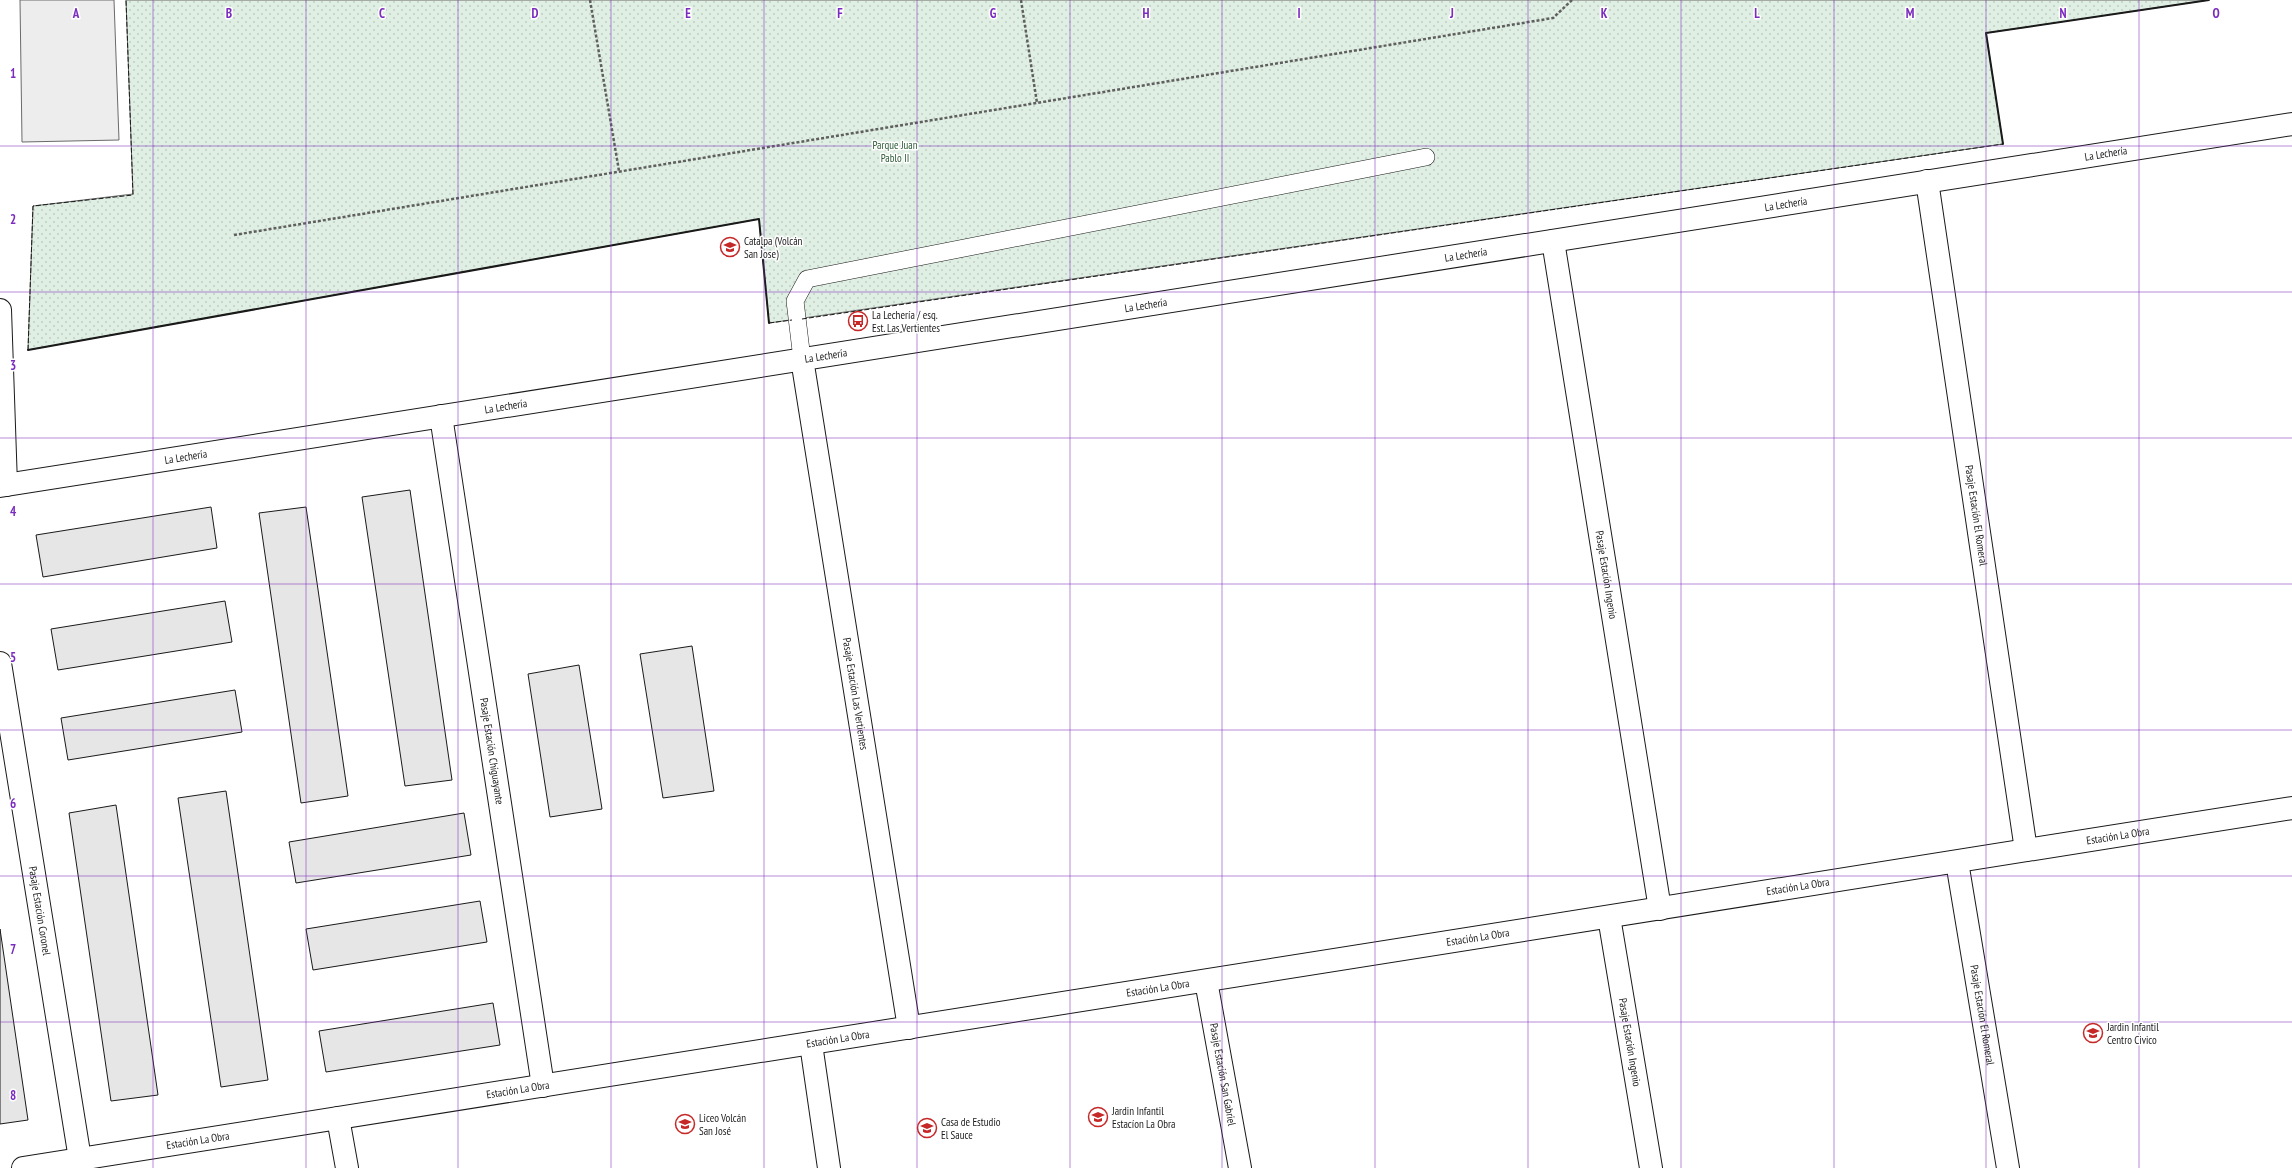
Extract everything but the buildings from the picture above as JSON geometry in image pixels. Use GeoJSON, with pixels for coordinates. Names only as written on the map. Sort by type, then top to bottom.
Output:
{"type":"FeatureCollection","features":[{"type":"Feature","properties":{"kind":"street","name":"La Lechería"},"geometry":{"type":"LineString","coordinates":[[3,485],[2292,124]]}},
{"type":"Feature","properties":{"kind":"street","name":"Pasaje Estación El Romeral"},"geometry":{"type":"LineString","coordinates":[[1927,181],[2026,850]]}},
{"type":"Feature","properties":{"kind":"street","name":"Pasaje Estación Ingenio"},"geometry":{"type":"LineString","coordinates":[[1552,241],[1660,909]]}},
{"type":"Feature","properties":{"kind":"street"},"geometry":{"type":"LineString","coordinates":[[0,310],[3,485]]}},
{"type":"Feature","properties":{"kind":"street","name":"Pasaje Estación Las Vertientes"},"geometry":{"type":"LineString","coordinates":[[802,359],[909,1028]]}},
{"type":"Feature","properties":{"kind":"street","name":"Pasaje Estación Chiguayante"},"geometry":{"type":"LineString","coordinates":[[441,416],[543,1086]]}},
{"type":"Feature","properties":{"kind":"street","name":"Pasaje Estación Coronel"},"geometry":{"type":"LineString","coordinates":[[0,663],[80,1159]]}},
{"type":"Feature","properties":{"kind":"street","name":"Estación La Obra"},"geometry":{"type":"LineString","coordinates":[[23,1168],[2292,808]]}},
{"type":"Feature","properties":{"kind":"street","name":"Pasaje Estación El Romeral"},"geometry":{"type":"LineString","coordinates":[[1957,862],[2008,1168]]}},
{"type":"Feature","properties":{"kind":"street","name":"Pasaje Estación Ingenio"},"geometry":{"type":"LineString","coordinates":[[1609,917],[1651,1168]]}},
{"type":"Feature","properties":{"kind":"street","name":"Pasaje Estación San Gabriel"},"geometry":{"type":"LineString","coordinates":[[1206,981],[1240,1168]]}},
{"type":"Feature","properties":{"kind":"street"},"geometry":{"type":"LineString","coordinates":[[811,1044],[830,1168]]}},
{"type":"Feature","properties":{"kind":"street"},"geometry":{"type":"LineString","coordinates":[[338,1118],[347,1168]]}},
{"type":"Feature","properties":{"kind":"lane"},"geometry":{"type":"LineString","coordinates":[[802,359],[795,301],[807,279],[1426,156]]}},
{"type":"Feature","properties":{"kind":"path"},"geometry":{"type":"LineString","coordinates":[[590,0],[619,171]]}},
{"type":"Feature","properties":{"kind":"path"},"geometry":{"type":"LineString","coordinates":[[1021,0],[1037,103]]}},
{"type":"Feature","properties":{"kind":"path"},"geometry":{"type":"LineString","coordinates":[[234,235],[1553,18],[1572,0]]}},
{"type":"Feature","properties":{"kind":"green space","name":"Parque Juan Pablo II"},"geometry":{"type":"Polygon","coordinates":[[[126,0],[2209,0],[1986,33],[2003,144],[769,323],[759,219],[28,350],[33,206],[133,194],[126,0]]]}},
{"type":"Feature","properties":{"kind":"shaded area"},"geometry":{"type":"Polygon","coordinates":[[[20,0],[114,0],[119,140],[22,142],[20,0]]]}},
{"type":"Feature","properties":{"kind":"fence"},"geometry":{"type":"LineString","coordinates":[[28,350],[33,206],[133,195],[126,0]]}},
{"type":"Feature","properties":{"kind":"fence"},"geometry":{"type":"LineString","coordinates":[[802,319],[2003,144]]}},
{"type":"Feature","properties":{"kind":"fence"},"geometry":{"type":"LineString","coordinates":[[769,323],[792,320]]}},
{"type":"Feature","properties":{"kind":"wall"},"geometry":{"type":"LineString","coordinates":[[2003,144],[1986,33],[2209,0]]}},
{"type":"Feature","properties":{"kind":"wall"},"geometry":{"type":"LineString","coordinates":[[28,350],[759,219],[769,323]]}},
{"type":"Feature","properties":{"kind":"place","name":"Catalpa (Volcán San Jose)"},"geometry":{"type":"Point","coordinates":[730,247]}},
{"type":"Feature","properties":{"kind":"place","name":"La Lechería / esq. Est. Las Vertientes"},"geometry":{"type":"Point","coordinates":[858,321]}},
{"type":"Feature","properties":{"kind":"place","name":"Jardin Infantil Centro Civico"},"geometry":{"type":"Point","coordinates":[2093,1033]}},
{"type":"Feature","properties":{"kind":"place","name":"Jardin Infantil Estacíon La Obra"},"geometry":{"type":"Point","coordinates":[1098,1117]}},
{"type":"Feature","properties":{"kind":"place","name":"Liceo Volcán San José"},"geometry":{"type":"Point","coordinates":[685,1124]}},
{"type":"Feature","properties":{"kind":"place","name":"Casa de Estudio El Sauce"},"geometry":{"type":"Point","coordinates":[927,1128]}}]}
